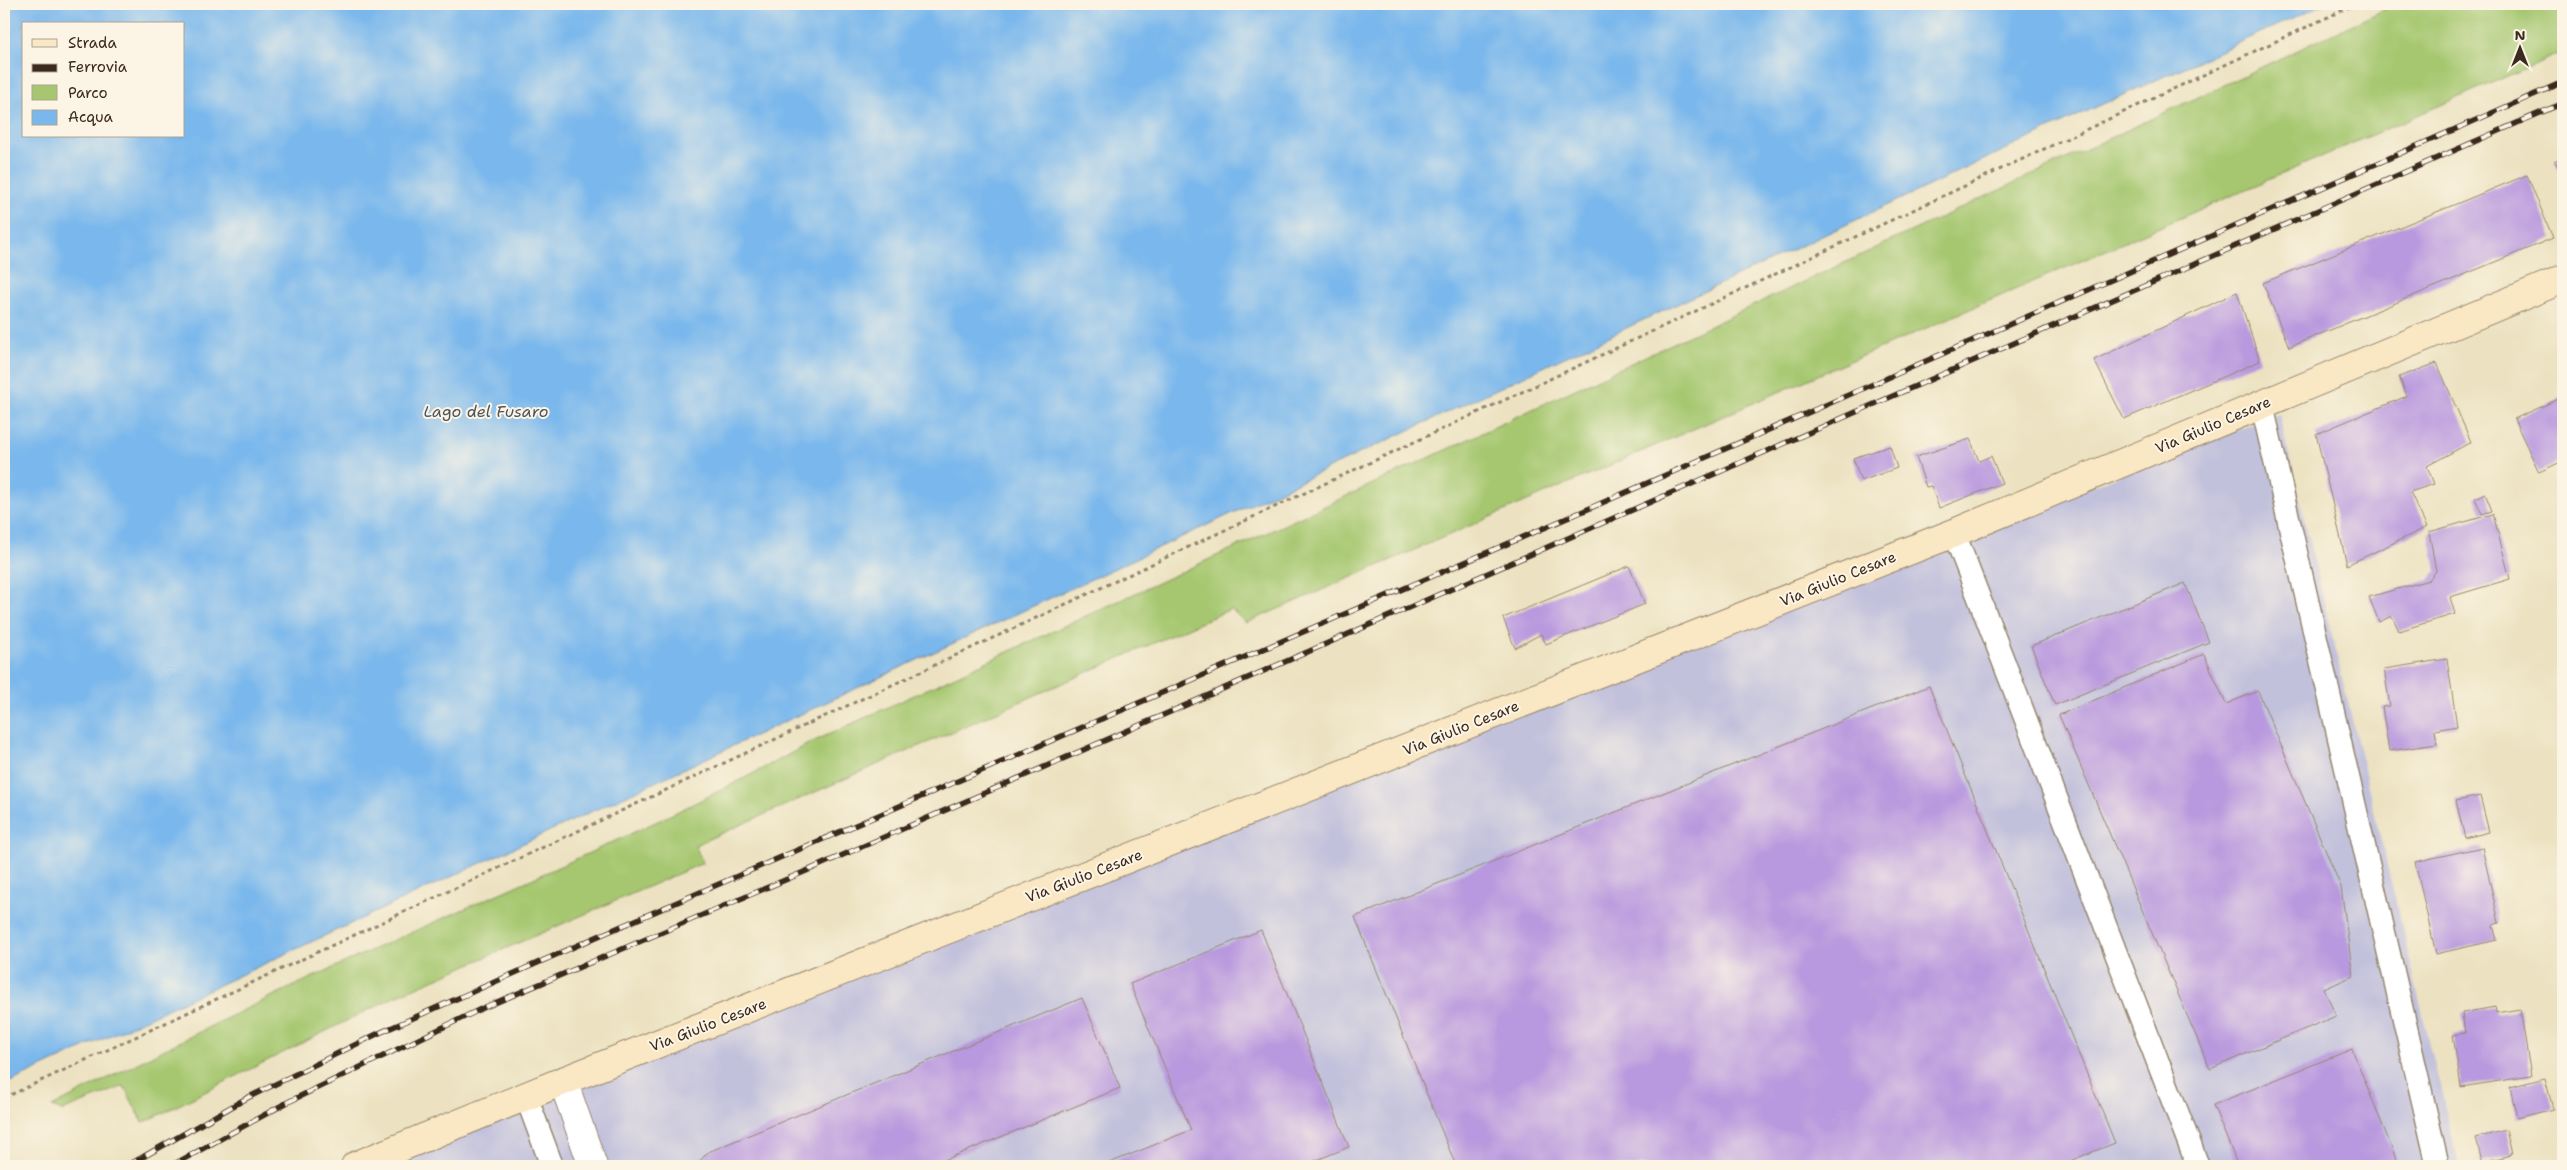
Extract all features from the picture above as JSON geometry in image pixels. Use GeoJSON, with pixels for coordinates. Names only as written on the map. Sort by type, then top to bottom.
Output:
{"type":"FeatureCollection","features":[{"type":"Feature","properties":{"kind":"street","name":"Via Giulio Cesare"},"geometry":{"type":"LineString","coordinates":[[355,1166],[563,1081],[1954,532],[2563,279]]}},
{"type":"Feature","properties":{"kind":"street"},"geometry":{"type":"LineString","coordinates":[[563,1081],[593,1166]]}},
{"type":"Feature","properties":{"kind":"lane"},"geometry":{"type":"LineString","coordinates":[[2262,405],[2438,1166]]}},
{"type":"Feature","properties":{"kind":"lane"},"geometry":{"type":"LineString","coordinates":[[1954,532],[2198,1166]]}},
{"type":"Feature","properties":{"kind":"lane"},"geometry":{"type":"LineString","coordinates":[[526,1096],[552,1166]]}},
{"type":"Feature","properties":{"kind":"path"},"geometry":{"type":"LineString","coordinates":[[4,1098],[2356,4]]}},
{"type":"Feature","properties":{"kind":"shaded area"},"geometry":{"type":"Polygon","coordinates":[[[2279,414],[2459,1166],[327,1166],[2279,414]]]}},
{"type":"Feature","properties":{"kind":"green space"},"geometry":{"type":"Polygon","coordinates":[[[2396,4],[2563,4],[2563,52],[1246,623],[1231,609],[695,845],[703,863],[396,996],[143,1123],[124,1086],[62,1111],[52,1107],[182,1040],[375,948],[626,836],[810,743],[1390,476],[2396,4]]]}},
{"type":"Feature","properties":{"kind":"water","name":"Lago del Fusaro"},"geometry":{"type":"Polygon","coordinates":[[[4,4],[2324,4],[2092,109],[1216,521],[4,1085],[4,4]]]}},
{"type":"Feature","properties":{"kind":"building"},"geometry":{"type":"Polygon","coordinates":[[[2563,157],[2563,178],[2555,161],[2563,157]]]}},
{"type":"Feature","properties":{"kind":"building"},"geometry":{"type":"Polygon","coordinates":[[[2527,175],[2553,238],[2289,347],[2263,283],[2527,175]]]}},
{"type":"Feature","properties":{"kind":"building"},"geometry":{"type":"Polygon","coordinates":[[[2237,292],[2260,361],[2124,419],[2094,360],[2237,292]]]}},
{"type":"Feature","properties":{"kind":"building"},"geometry":{"type":"Polygon","coordinates":[[[2437,363],[2471,442],[2427,466],[2434,484],[2410,492],[2427,527],[2347,565],[2316,434],[2407,396],[2399,377],[2437,363]]]}},
{"type":"Feature","properties":{"kind":"building"},"geometry":{"type":"Polygon","coordinates":[[[2563,397],[2563,461],[2539,472],[2514,419],[2563,397]]]}},
{"type":"Feature","properties":{"kind":"building"},"geometry":{"type":"Polygon","coordinates":[[[1970,439],[1979,461],[1991,456],[2002,483],[1939,508],[1931,486],[1926,487],[1916,457],[1970,439]]]}},
{"type":"Feature","properties":{"kind":"building"},"geometry":{"type":"Polygon","coordinates":[[[1890,446],[1897,468],[1861,481],[1853,458],[1890,446]]]}},
{"type":"Feature","properties":{"kind":"building"},"geometry":{"type":"Polygon","coordinates":[[[2485,493],[2492,511],[2482,514],[2475,498],[2485,493]]]}},
{"type":"Feature","properties":{"kind":"building"},"geometry":{"type":"Polygon","coordinates":[[[2493,514],[2510,579],[2450,597],[2455,614],[2399,631],[2392,616],[2379,622],[2369,597],[2429,580],[2436,571],[2429,532],[2493,514]]]}},
{"type":"Feature","properties":{"kind":"building"},"geometry":{"type":"Polygon","coordinates":[[[1629,566],[1645,604],[1546,644],[1541,634],[1515,648],[1503,618],[1629,566]]]}},
{"type":"Feature","properties":{"kind":"building"},"geometry":{"type":"Polygon","coordinates":[[[2185,583],[2209,642],[2055,705],[2031,646],[2185,583]]]}},
{"type":"Feature","properties":{"kind":"building"},"geometry":{"type":"Polygon","coordinates":[[[2204,654],[2226,704],[2258,691],[2341,887],[2353,976],[2324,989],[2336,1016],[2210,1069],[2059,715],[2204,654]]]}},
{"type":"Feature","properties":{"kind":"building"},"geometry":{"type":"Polygon","coordinates":[[[2447,659],[2457,726],[2435,730],[2437,744],[2389,751],[2382,707],[2390,706],[2384,669],[2447,659]]]}},
{"type":"Feature","properties":{"kind":"building"},"geometry":{"type":"Polygon","coordinates":[[[1929,686],[2115,1143],[2057,1166],[1456,1166],[1355,917],[1929,686]]]}},
{"type":"Feature","properties":{"kind":"building"},"geometry":{"type":"Polygon","coordinates":[[[2480,796],[2489,832],[2465,838],[2456,801],[2480,796]]]}},
{"type":"Feature","properties":{"kind":"building"},"geometry":{"type":"Polygon","coordinates":[[[2482,847],[2499,923],[2493,925],[2497,940],[2436,954],[2415,862],[2482,847]]]}},
{"type":"Feature","properties":{"kind":"building"},"geometry":{"type":"Polygon","coordinates":[[[1261,930],[1349,1147],[1302,1166],[1102,1166],[1191,1130],[1130,984],[1261,930]]]}},
{"type":"Feature","properties":{"kind":"building"},"geometry":{"type":"Polygon","coordinates":[[[1082,998],[1120,1088],[930,1166],[695,1166],[708,1152],[1082,998]]]}},
{"type":"Feature","properties":{"kind":"building"},"geometry":{"type":"Polygon","coordinates":[[[2495,1007],[2496,1013],[2520,1009],[2531,1076],[2461,1087],[2453,1035],[2465,1033],[2462,1013],[2495,1007]]]}},
{"type":"Feature","properties":{"kind":"building"},"geometry":{"type":"Polygon","coordinates":[[[2352,1049],[2399,1166],[2238,1166],[2213,1105],[2352,1049]]]}},
{"type":"Feature","properties":{"kind":"building"},"geometry":{"type":"Polygon","coordinates":[[[2545,1078],[2553,1109],[2517,1118],[2510,1087],[2545,1078]]]}},
{"type":"Feature","properties":{"kind":"building"},"geometry":{"type":"Polygon","coordinates":[[[2506,1130],[2512,1155],[2482,1162],[2476,1138],[2506,1130]]]}},
{"type":"Feature","properties":{"kind":"railway"},"geometry":{"type":"LineString","coordinates":[[127,1166],[247,1098],[377,1034],[594,938],[1588,509],[2563,82]]}},
{"type":"Feature","properties":{"kind":"railway"},"geometry":{"type":"LineString","coordinates":[[171,1166],[286,1103],[483,1008],[811,869],[2563,103]]}}]}
